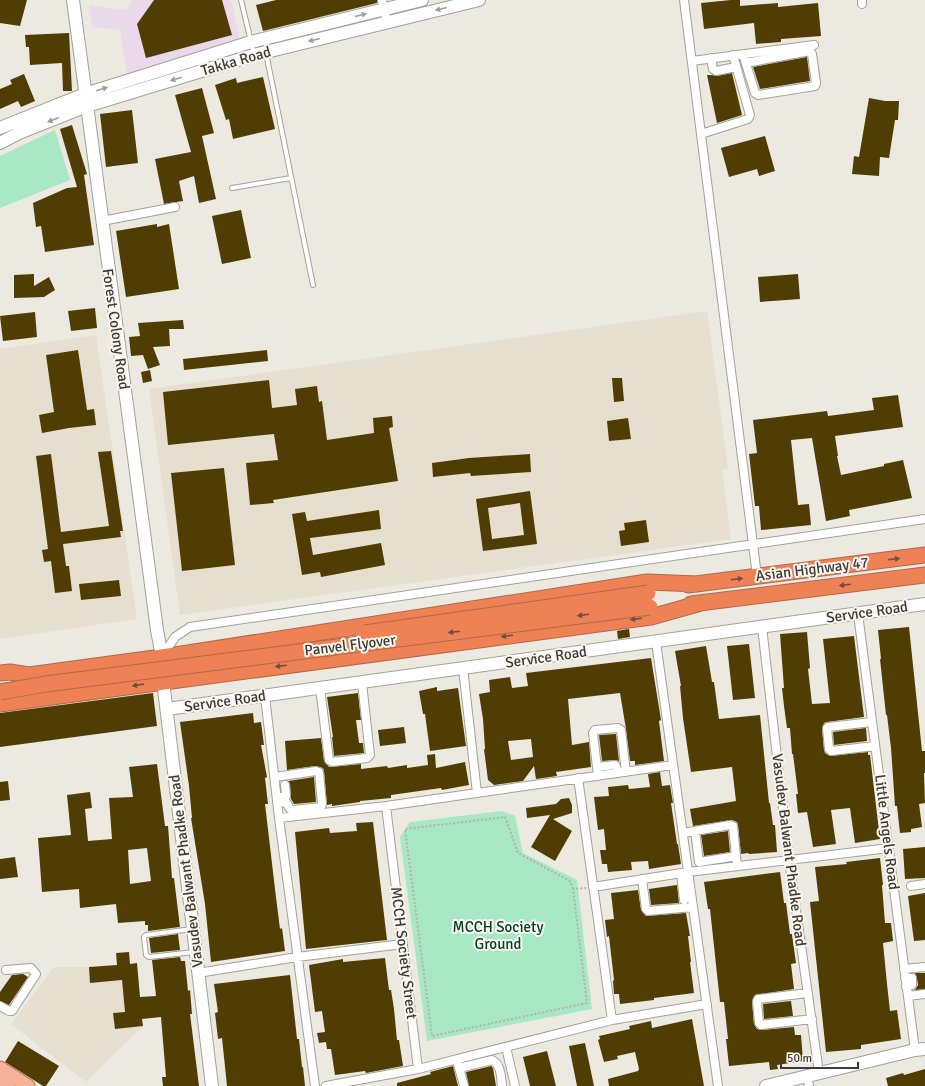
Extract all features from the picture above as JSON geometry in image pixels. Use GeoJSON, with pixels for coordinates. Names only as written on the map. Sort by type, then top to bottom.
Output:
{"type":"FeatureCollection","features":[{"type":"Feature","properties":{"kind":"highway","name":"Asian Highway 47"},"geometry":{"type":"LineString","coordinates":[[698,584],[925,555]]}},
{"type":"Feature","properties":{"kind":"highway","name":"Asian Highway 47"},"geometry":{"type":"LineString","coordinates":[[701,603],[925,575]]}},
{"type":"Feature","properties":{"kind":"highway"},"geometry":{"type":"LineString","coordinates":[[5,673],[29,675],[162,657],[647,582],[698,584]]}},
{"type":"Feature","properties":{"kind":"highway","name":"Panvel Flyover"},"geometry":{"type":"LineString","coordinates":[[0,692],[649,600],[698,584]]}},
{"type":"Feature","properties":{"kind":"highway","name":"Panvel Flyover"},"geometry":{"type":"LineString","coordinates":[[0,684],[649,600],[701,603]]}},
{"type":"Feature","properties":{"kind":"highway"},"geometry":{"type":"LineString","coordinates":[[0,704],[163,681],[651,617],[701,603]]}},
{"type":"Feature","properties":{"kind":"main road"},"geometry":{"type":"LineString","coordinates":[[0,1068],[28,1086]]}},
{"type":"Feature","properties":{"kind":"main road"},"geometry":{"type":"LineString","coordinates":[[0,1081],[8,1086]]}},
{"type":"Feature","properties":{"kind":"street","name":"Forest Colony Road"},"geometry":{"type":"LineString","coordinates":[[73,0],[162,657]]}},
{"type":"Feature","properties":{"kind":"street","name":"Takka Road"},"geometry":{"type":"LineString","coordinates":[[0,128],[85,94],[251,42],[383,5],[422,0]]}},
{"type":"Feature","properties":{"kind":"street","name":"Takka Road"},"geometry":{"type":"LineString","coordinates":[[0,143],[19,133],[87,106],[260,53],[479,0]]}},
{"type":"Feature","properties":{"kind":"street"},"geometry":{"type":"LineString","coordinates":[[684,0],[757,576]]}},
{"type":"Feature","properties":{"kind":"street"},"geometry":{"type":"LineString","coordinates":[[383,5],[387,22]]}},
{"type":"Feature","properties":{"kind":"street"},"geometry":{"type":"LineString","coordinates":[[692,61],[733,55],[812,47]]}},
{"type":"Feature","properties":{"kind":"street"},"geometry":{"type":"LineString","coordinates":[[743,54],[755,94],[758,96],[814,86],[816,83],[812,47]]}},
{"type":"Feature","properties":{"kind":"street"},"geometry":{"type":"LineString","coordinates":[[746,63],[812,47]]}},
{"type":"Feature","properties":{"kind":"street"},"geometry":{"type":"LineString","coordinates":[[701,134],[748,119],[750,116],[733,55]]}},
{"type":"Feature","properties":{"kind":"street"},"geometry":{"type":"LineString","coordinates":[[711,58],[713,69],[716,71],[736,67]]}},
{"type":"Feature","properties":{"kind":"street"},"geometry":{"type":"LineString","coordinates":[[102,221],[175,207]]}},
{"type":"Feature","properties":{"kind":"street"},"geometry":{"type":"LineString","coordinates":[[162,657],[176,637],[190,627],[925,519]]}},
{"type":"Feature","properties":{"kind":"street","name":"Service Road"},"geometry":{"type":"LineString","coordinates":[[167,709],[925,604]]}},
{"type":"Feature","properties":{"kind":"street","name":"Little Angels Road"},"geometry":{"type":"LineString","coordinates":[[858,614],[904,969],[908,996],[920,1050]]}},
{"type":"Feature","properties":{"kind":"street","name":"Vasudev Balwant Phadke Road"},"geometry":{"type":"LineString","coordinates":[[762,627],[789,860],[819,1072]]}},
{"type":"Feature","properties":{"kind":"street"},"geometry":{"type":"LineString","coordinates":[[656,642],[682,833],[682,875],[686,905],[706,1004],[718,1086]]}},
{"type":"Feature","properties":{"kind":"street","name":"Vasudev Balwant Phadke Road"},"geometry":{"type":"LineString","coordinates":[[162,657],[163,681],[212,1086]]}},
{"type":"Feature","properties":{"kind":"street"},"geometry":{"type":"LineString","coordinates":[[464,668],[477,793]]}},
{"type":"Feature","properties":{"kind":"street"},"geometry":{"type":"LineString","coordinates":[[320,688],[328,760],[332,762],[367,758],[370,756],[362,682]]}},
{"type":"Feature","properties":{"kind":"street"},"geometry":{"type":"LineString","coordinates":[[265,696],[279,818],[315,1086]]}},
{"type":"Feature","properties":{"kind":"street"},"geometry":{"type":"LineString","coordinates":[[872,722],[828,727],[829,749],[831,751],[875,746]]}},
{"type":"Feature","properties":{"kind":"street"},"geometry":{"type":"LineString","coordinates":[[598,776],[593,733],[595,730],[618,728],[621,730],[622,772]]}},
{"type":"Feature","properties":{"kind":"street"},"geometry":{"type":"LineString","coordinates":[[597,767],[615,765],[622,772]]}},
{"type":"Feature","properties":{"kind":"street"},"geometry":{"type":"LineString","coordinates":[[277,800],[286,802],[290,809],[293,810],[386,806],[673,765]]}},
{"type":"Feature","properties":{"kind":"street"},"geometry":{"type":"LineString","coordinates":[[274,777],[316,771],[318,772],[322,804],[319,810]]}},
{"type":"Feature","properties":{"kind":"street"},"geometry":{"type":"LineString","coordinates":[[578,778],[612,1020]]}},
{"type":"Feature","properties":{"kind":"street"},"geometry":{"type":"LineString","coordinates":[[277,800],[286,796],[285,785]]}},
{"type":"Feature","properties":{"kind":"street","name":"MCCH Society Street"},"geometry":{"type":"LineString","coordinates":[[386,806],[418,1069]]}},
{"type":"Feature","properties":{"kind":"street"},"geometry":{"type":"LineString","coordinates":[[279,818],[319,810]]}},
{"type":"Feature","properties":{"kind":"street"},"geometry":{"type":"LineString","coordinates":[[682,833],[730,825],[733,826],[738,866]]}},
{"type":"Feature","properties":{"kind":"street"},"geometry":{"type":"LineString","coordinates":[[695,831],[699,862]]}},
{"type":"Feature","properties":{"kind":"street"},"geometry":{"type":"LineString","coordinates":[[593,887],[738,866],[889,848]]}},
{"type":"Feature","properties":{"kind":"street"},"geometry":{"type":"LineString","coordinates":[[682,875],[699,862],[731,857]]}},
{"type":"Feature","properties":{"kind":"street"},"geometry":{"type":"LineString","coordinates":[[642,879],[646,909],[648,911],[686,905]]}},
{"type":"Feature","properties":{"kind":"street"},"geometry":{"type":"LineString","coordinates":[[911,886],[925,884]]}},
{"type":"Feature","properties":{"kind":"street"},"geometry":{"type":"LineString","coordinates":[[198,973],[297,957],[403,944]]}},
{"type":"Feature","properties":{"kind":"street"},"geometry":{"type":"LineString","coordinates":[[904,969],[925,967]]}},
{"type":"Feature","properties":{"kind":"street"},"geometry":{"type":"LineString","coordinates":[[0,1006],[12,1011],[36,974],[31,968],[6,970]]}},
{"type":"Feature","properties":{"kind":"street"},"geometry":{"type":"LineString","coordinates":[[808,992],[758,999],[759,1023],[761,1025],[812,1018]]}},
{"type":"Feature","properties":{"kind":"street"},"geometry":{"type":"LineString","coordinates":[[908,996],[925,994]]}},
{"type":"Feature","properties":{"kind":"street"},"geometry":{"type":"LineString","coordinates":[[326,1086],[418,1069],[612,1020],[706,1004]]}},
{"type":"Feature","properties":{"kind":"street"},"geometry":{"type":"LineString","coordinates":[[506,1046],[515,1086]]}},
{"type":"Feature","properties":{"kind":"street"},"geometry":{"type":"LineString","coordinates":[[766,1086],[808,1081],[819,1072],[920,1050]]}},
{"type":"Feature","properties":{"kind":"street"},"geometry":{"type":"LineString","coordinates":[[478,1054],[480,1063]]}},
{"type":"Feature","properties":{"kind":"street"},"geometry":{"type":"LineString","coordinates":[[457,1059],[464,1086]]}},
{"type":"Feature","properties":{"kind":"street"},"geometry":{"type":"LineString","coordinates":[[459,1068],[492,1060],[497,1063],[502,1082],[513,1076]]}},
{"type":"Feature","properties":{"kind":"lane"},"geometry":{"type":"LineString","coordinates":[[241,0],[251,42],[260,53],[291,178],[313,286]]}},
{"type":"Feature","properties":{"kind":"lane"},"geometry":{"type":"LineString","coordinates":[[260,53],[263,39]]}},
{"type":"Feature","properties":{"kind":"lane"},"geometry":{"type":"LineString","coordinates":[[232,188],[291,178]]}},
{"type":"Feature","properties":{"kind":"lane"},"geometry":{"type":"LineString","coordinates":[[193,929],[146,935],[144,937],[146,955],[149,957],[196,952]]}},
{"type":"Feature","properties":{"kind":"path"},"geometry":{"type":"LineString","coordinates":[[505,817],[518,853],[570,881],[572,890],[587,1003],[432,1036],[405,829],[505,817]]}},
{"type":"Feature","properties":{"kind":"path"},"geometry":{"type":"LineString","coordinates":[[572,890],[593,887]]}},
{"type":"Feature","properties":{"kind":"shaded area"},"geometry":{"type":"Polygon","coordinates":[[[132,0],[231,0],[241,45],[127,75],[120,30],[92,27],[89,5],[126,10],[132,0]]]}},
{"type":"Feature","properties":{"kind":"shaded area"},"geometry":{"type":"Polygon","coordinates":[[[707,311],[728,469],[722,470],[731,539],[180,615],[149,389],[707,311]]]}},
{"type":"Feature","properties":{"kind":"shaded area"},"geometry":{"type":"Polygon","coordinates":[[[96,335],[137,619],[0,639],[0,349],[96,335]]]}},
{"type":"Feature","properties":{"kind":"shaded area"},"geometry":{"type":"Polygon","coordinates":[[[54,967],[89,967],[90,983],[122,980],[125,1012],[113,1013],[115,1029],[143,1026],[86,1082],[11,1024],[54,967]]]}},
{"type":"Feature","properties":{"kind":"green space"},"geometry":{"type":"Polygon","coordinates":[[[55,130],[70,180],[0,208],[0,156],[55,130]]]}},
{"type":"Feature","properties":{"kind":"green space","name":"MCCH Society Ground"},"geometry":{"type":"Polygon","coordinates":[[[502,811],[515,816],[523,853],[577,880],[592,1009],[427,1041],[400,837],[410,822],[502,811]]]}},
{"type":"Feature","properties":{"kind":"building"},"geometry":{"type":"Polygon","coordinates":[[[0,0],[27,0],[20,26],[0,23],[0,0]]]}},
{"type":"Feature","properties":{"kind":"building"},"geometry":{"type":"Polygon","coordinates":[[[154,0],[222,0],[232,35],[146,58],[137,24],[154,0]]]}},
{"type":"Feature","properties":{"kind":"building"},"geometry":{"type":"Polygon","coordinates":[[[276,0],[377,0],[377,3],[263,31],[256,5],[276,0]]]}},
{"type":"Feature","properties":{"kind":"building"},"geometry":{"type":"Polygon","coordinates":[[[740,0],[740,6],[778,3],[778,7],[818,3],[821,36],[781,39],[781,42],[756,44],[754,23],[704,29],[701,3],[740,0]]]}},
{"type":"Feature","properties":{"kind":"building"},"geometry":{"type":"Polygon","coordinates":[[[69,33],[72,91],[63,91],[62,63],[30,65],[29,47],[26,47],[25,35],[69,33]]]}},
{"type":"Feature","properties":{"kind":"building"},"geometry":{"type":"Polygon","coordinates":[[[807,57],[810,81],[760,89],[753,67],[807,57]]]}},
{"type":"Feature","properties":{"kind":"building"},"geometry":{"type":"Polygon","coordinates":[[[732,73],[742,115],[717,123],[707,75],[717,76],[732,73]]]}},
{"type":"Feature","properties":{"kind":"building"},"geometry":{"type":"Polygon","coordinates":[[[24,74],[35,101],[21,107],[18,101],[0,109],[0,89],[12,84],[10,80],[24,74]]]}},
{"type":"Feature","properties":{"kind":"building"},"geometry":{"type":"Polygon","coordinates":[[[263,77],[275,129],[233,139],[229,119],[226,120],[215,85],[236,78],[237,83],[263,77]]]}},
{"type":"Feature","properties":{"kind":"building"},"geometry":{"type":"Polygon","coordinates":[[[202,88],[214,133],[202,136],[216,199],[199,203],[194,176],[179,181],[183,201],[164,204],[155,159],[191,152],[175,95],[202,88]]]}},
{"type":"Feature","properties":{"kind":"building"},"geometry":{"type":"Polygon","coordinates":[[[869,98],[885,101],[899,101],[898,120],[895,120],[889,158],[880,157],[879,176],[852,174],[854,156],[859,157],[869,98]]]}},
{"type":"Feature","properties":{"kind":"building"},"geometry":{"type":"Polygon","coordinates":[[[132,110],[138,163],[106,167],[100,114],[132,110]]]}},
{"type":"Feature","properties":{"kind":"building"},"geometry":{"type":"Polygon","coordinates":[[[72,125],[87,174],[84,175],[94,245],[45,252],[41,226],[36,227],[33,203],[67,188],[77,187],[60,129],[72,125]]]}},
{"type":"Feature","properties":{"kind":"building"},"geometry":{"type":"Polygon","coordinates":[[[765,136],[775,171],[759,176],[757,169],[729,177],[721,148],[765,136]]]}},
{"type":"Feature","properties":{"kind":"building"},"geometry":{"type":"Polygon","coordinates":[[[241,210],[251,258],[222,264],[212,216],[241,210]]]}},
{"type":"Feature","properties":{"kind":"building"},"geometry":{"type":"Polygon","coordinates":[[[157,224],[157,227],[169,224],[179,289],[126,297],[116,231],[157,224]]]}},
{"type":"Feature","properties":{"kind":"building"},"geometry":{"type":"Polygon","coordinates":[[[34,274],[34,286],[49,277],[55,290],[44,297],[14,298],[14,275],[34,274]]]}},
{"type":"Feature","properties":{"kind":"building"},"geometry":{"type":"Polygon","coordinates":[[[798,274],[800,299],[760,302],[758,277],[798,274]]]}},
{"type":"Feature","properties":{"kind":"building"},"geometry":{"type":"Polygon","coordinates":[[[95,308],[97,328],[71,331],[68,311],[95,308]]]}},
{"type":"Feature","properties":{"kind":"building"},"geometry":{"type":"Polygon","coordinates":[[[35,312],[37,337],[3,341],[0,316],[35,312]]]}},
{"type":"Feature","properties":{"kind":"building"},"geometry":{"type":"Polygon","coordinates":[[[183,320],[184,329],[169,329],[170,346],[153,347],[160,365],[148,369],[143,355],[131,356],[129,337],[140,336],[138,323],[183,320]]]}},
{"type":"Feature","properties":{"kind":"building"},"geometry":{"type":"Polygon","coordinates":[[[78,350],[87,410],[94,409],[96,425],[42,433],[39,415],[54,412],[46,355],[78,350]]]}},
{"type":"Feature","properties":{"kind":"building"},"geometry":{"type":"Polygon","coordinates":[[[267,350],[268,361],[184,370],[183,359],[267,350]]]}},
{"type":"Feature","properties":{"kind":"building"},"geometry":{"type":"Polygon","coordinates":[[[150,370],[152,381],[143,383],[141,372],[150,370]]]}},
{"type":"Feature","properties":{"kind":"building"},"geometry":{"type":"Polygon","coordinates":[[[612,378],[622,378],[624,401],[614,402],[612,378]]]}},
{"type":"Feature","properties":{"kind":"building"},"geometry":{"type":"Polygon","coordinates":[[[269,380],[272,408],[297,405],[295,389],[317,386],[319,402],[322,401],[327,440],[374,433],[373,418],[392,416],[393,427],[389,428],[398,481],[273,500],[274,503],[250,505],[246,463],[278,460],[274,434],[168,445],[163,392],[269,380]]]}},
{"type":"Feature","properties":{"kind":"building"},"geometry":{"type":"Polygon","coordinates":[[[898,395],[903,427],[835,436],[837,456],[841,475],[884,466],[884,464],[903,460],[912,498],[849,510],[850,516],[826,521],[812,438],[791,440],[798,505],[809,504],[811,525],[761,530],[759,506],[755,506],[749,454],[757,453],[753,420],[827,411],[828,416],[874,410],[872,398],[898,395]]]}},
{"type":"Feature","properties":{"kind":"building"},"geometry":{"type":"Polygon","coordinates":[[[628,418],[631,439],[609,441],[607,421],[628,418]]]}},
{"type":"Feature","properties":{"kind":"building"},"geometry":{"type":"Polygon","coordinates":[[[111,451],[123,531],[120,531],[121,537],[63,544],[66,566],[69,566],[72,591],[55,593],[51,561],[44,562],[42,550],[48,549],[36,456],[51,454],[61,532],[109,526],[98,452],[111,451]]]}},
{"type":"Feature","properties":{"kind":"building"},"geometry":{"type":"Polygon","coordinates":[[[530,454],[531,472],[471,476],[470,473],[433,477],[432,463],[469,458],[530,454]]]}},
{"type":"Feature","properties":{"kind":"building"},"geometry":{"type":"Polygon","coordinates":[[[224,468],[235,565],[182,571],[171,473],[224,468]]]}},
{"type":"Feature","properties":{"kind":"building"},"geometry":{"type":"Polygon","coordinates":[[[530,491],[537,544],[483,551],[476,499],[530,491]],[[520,503],[488,508],[492,539],[524,535],[520,503]]]}},
{"type":"Feature","properties":{"kind":"building"},"geometry":{"type":"Polygon","coordinates":[[[379,510],[381,529],[310,538],[313,555],[381,543],[385,565],[321,577],[320,572],[302,575],[292,514],[305,512],[307,521],[379,510]]]}},
{"type":"Feature","properties":{"kind":"building"},"geometry":{"type":"Polygon","coordinates":[[[646,520],[649,542],[621,546],[619,531],[625,530],[624,523],[646,520]]]}},
{"type":"Feature","properties":{"kind":"building"},"geometry":{"type":"Polygon","coordinates":[[[119,580],[121,596],[81,600],[79,584],[119,580]]]}},
{"type":"Feature","properties":{"kind":"building"},"geometry":{"type":"Polygon","coordinates":[[[909,627],[922,751],[925,751],[925,803],[919,804],[922,827],[911,829],[911,832],[900,833],[897,806],[895,806],[891,748],[886,715],[878,630],[909,627]]]}},
{"type":"Feature","properties":{"kind":"building"},"geometry":{"type":"Polygon","coordinates":[[[629,629],[630,637],[618,639],[617,631],[629,629]]]}},
{"type":"Feature","properties":{"kind":"building"},"geometry":{"type":"Polygon","coordinates":[[[807,632],[810,668],[808,669],[812,704],[830,703],[823,639],[854,636],[864,717],[824,723],[822,729],[824,750],[825,753],[830,756],[868,752],[868,755],[870,755],[880,839],[855,843],[850,808],[831,810],[836,844],[813,847],[807,812],[798,813],[796,794],[798,794],[790,728],[787,728],[782,688],[784,688],[780,634],[807,632]]]}},
{"type":"Feature","properties":{"kind":"building"},"geometry":{"type":"Polygon","coordinates":[[[749,644],[755,698],[733,700],[727,646],[749,644]]]}},
{"type":"Feature","properties":{"kind":"building"},"geometry":{"type":"Polygon","coordinates":[[[706,646],[712,682],[714,682],[719,719],[760,715],[769,803],[773,825],[775,825],[777,852],[741,854],[738,825],[737,822],[732,820],[693,826],[690,809],[736,801],[732,767],[691,772],[683,718],[681,686],[675,651],[706,646]]]}},
{"type":"Feature","properties":{"kind":"building"},"geometry":{"type":"Polygon","coordinates":[[[651,658],[661,720],[659,721],[664,761],[635,765],[635,761],[630,761],[620,693],[568,699],[572,745],[589,742],[591,767],[556,772],[557,776],[536,779],[534,766],[523,781],[494,785],[488,780],[484,749],[483,719],[479,694],[490,692],[489,680],[510,677],[512,688],[528,686],[526,673],[651,658]],[[531,739],[508,741],[511,760],[533,757],[531,739]]]}},
{"type":"Feature","properties":{"kind":"building"},"geometry":{"type":"Polygon","coordinates":[[[437,687],[437,691],[458,688],[466,746],[430,751],[425,714],[423,714],[419,691],[437,687]]]}},
{"type":"Feature","properties":{"kind":"building"},"geometry":{"type":"Polygon","coordinates":[[[153,693],[157,726],[0,747],[0,713],[153,693]]]}},
{"type":"Feature","properties":{"kind":"building"},"geometry":{"type":"Polygon","coordinates":[[[358,693],[361,720],[356,720],[359,743],[363,743],[364,753],[334,756],[333,737],[327,697],[358,693]]]}},
{"type":"Feature","properties":{"kind":"building"},"geometry":{"type":"Polygon","coordinates":[[[253,713],[254,723],[261,722],[264,745],[261,745],[267,777],[265,778],[268,804],[265,804],[280,929],[282,928],[285,951],[211,962],[205,904],[191,818],[189,786],[180,722],[253,713]]]}},
{"type":"Feature","properties":{"kind":"building"},"geometry":{"type":"Polygon","coordinates":[[[404,727],[406,743],[380,746],[378,730],[404,727]]]}},
{"type":"Feature","properties":{"kind":"building"},"geometry":{"type":"Polygon","coordinates":[[[866,728],[867,741],[834,745],[833,732],[866,728]]]}},
{"type":"Feature","properties":{"kind":"building"},"geometry":{"type":"Polygon","coordinates":[[[616,734],[619,761],[602,761],[599,735],[616,734]]]}},
{"type":"Feature","properties":{"kind":"building"},"geometry":{"type":"Polygon","coordinates":[[[321,738],[324,761],[329,767],[361,764],[361,769],[387,766],[388,768],[407,765],[407,768],[428,765],[427,755],[435,754],[436,768],[465,762],[469,785],[442,790],[441,788],[391,795],[391,798],[332,806],[332,804],[327,805],[323,768],[315,766],[287,770],[285,741],[321,738]]]}},
{"type":"Feature","properties":{"kind":"building"},"geometry":{"type":"Polygon","coordinates":[[[157,764],[165,826],[168,826],[172,878],[174,878],[180,927],[148,931],[148,925],[145,925],[145,921],[118,923],[116,904],[80,908],[79,889],[42,892],[38,838],[71,835],[67,795],[90,792],[92,808],[85,809],[88,841],[112,839],[109,798],[133,797],[129,767],[157,764]],[[147,848],[128,850],[130,884],[151,881],[147,848]]]}},
{"type":"Feature","properties":{"kind":"building"},"geometry":{"type":"Polygon","coordinates":[[[660,772],[662,786],[670,785],[673,803],[671,803],[681,864],[649,869],[648,861],[631,862],[632,870],[608,872],[607,864],[602,864],[600,850],[606,850],[604,829],[598,830],[594,797],[609,796],[608,787],[628,785],[629,789],[650,787],[648,774],[660,772]]]}},
{"type":"Feature","properties":{"kind":"building"},"geometry":{"type":"Polygon","coordinates":[[[314,777],[316,802],[294,804],[291,799],[290,784],[288,781],[314,777]]]}},
{"type":"Feature","properties":{"kind":"building"},"geometry":{"type":"Polygon","coordinates":[[[8,781],[10,800],[0,801],[0,782],[8,781]]]}},
{"type":"Feature","properties":{"kind":"building"},"geometry":{"type":"Polygon","coordinates":[[[569,798],[572,805],[572,813],[553,819],[572,831],[555,861],[531,847],[550,815],[527,818],[526,808],[556,804],[561,799],[569,798]]]}},
{"type":"Feature","properties":{"kind":"building"},"geometry":{"type":"Polygon","coordinates":[[[373,822],[387,940],[306,949],[295,832],[329,828],[330,833],[357,831],[356,823],[373,822]]]}},
{"type":"Feature","properties":{"kind":"building"},"geometry":{"type":"Polygon","coordinates":[[[728,831],[730,852],[704,856],[701,835],[728,831]]]}},
{"type":"Feature","properties":{"kind":"building"},"geometry":{"type":"Polygon","coordinates":[[[925,847],[925,878],[905,879],[903,849],[925,847]]]}},
{"type":"Feature","properties":{"kind":"building"},"geometry":{"type":"Polygon","coordinates":[[[15,857],[18,877],[0,879],[0,859],[15,857]]]}},
{"type":"Feature","properties":{"kind":"building"},"geometry":{"type":"Polygon","coordinates":[[[880,858],[885,923],[891,923],[893,941],[883,943],[890,1011],[897,1010],[901,1039],[861,1045],[861,1049],[826,1052],[810,902],[819,901],[815,867],[847,864],[846,862],[880,858]]]}},
{"type":"Feature","properties":{"kind":"building"},"geometry":{"type":"Polygon","coordinates":[[[780,872],[784,903],[786,903],[796,963],[791,964],[794,989],[755,995],[752,1002],[754,1024],[757,1029],[761,1030],[794,1027],[795,1035],[801,1035],[803,1061],[777,1065],[778,1069],[770,1070],[769,1062],[729,1066],[724,1002],[720,1002],[710,909],[708,909],[704,882],[780,872]]]}},
{"type":"Feature","properties":{"kind":"building"},"geometry":{"type":"Polygon","coordinates":[[[677,885],[679,903],[651,905],[649,889],[677,885]]]}},
{"type":"Feature","properties":{"kind":"building"},"geometry":{"type":"Polygon","coordinates":[[[638,890],[641,910],[646,916],[686,913],[690,936],[688,936],[694,993],[620,1004],[619,994],[614,994],[614,980],[609,936],[607,937],[605,920],[614,919],[611,893],[638,890]]]}},
{"type":"Feature","properties":{"kind":"building"},"geometry":{"type":"Polygon","coordinates":[[[925,893],[925,940],[914,941],[908,896],[925,893]]]}},
{"type":"Feature","properties":{"kind":"building"},"geometry":{"type":"Polygon","coordinates":[[[178,934],[180,950],[151,953],[149,938],[178,934]]]}},
{"type":"Feature","properties":{"kind":"building"},"geometry":{"type":"Polygon","coordinates":[[[129,952],[130,964],[137,963],[140,997],[156,996],[152,960],[180,957],[181,961],[185,961],[188,991],[190,990],[192,1014],[190,1014],[199,1086],[163,1086],[162,1077],[166,1077],[161,1017],[142,1019],[143,1026],[115,1029],[113,1013],[125,1012],[122,980],[90,983],[89,967],[117,965],[116,953],[129,952]]]}},
{"type":"Feature","properties":{"kind":"building"},"geometry":{"type":"Polygon","coordinates":[[[385,958],[389,990],[391,990],[394,1009],[397,1040],[399,1040],[403,1066],[366,1073],[365,1071],[335,1075],[331,1049],[327,1049],[326,1042],[319,1043],[317,1033],[325,1032],[322,1011],[315,1012],[309,965],[343,959],[343,962],[385,958]]]}},
{"type":"Feature","properties":{"kind":"building"},"geometry":{"type":"Polygon","coordinates":[[[915,973],[925,973],[925,989],[915,990],[918,985],[915,973]]]}},
{"type":"Feature","properties":{"kind":"building"},"geometry":{"type":"Polygon","coordinates":[[[23,974],[28,977],[9,1005],[0,1001],[0,992],[12,975],[23,974]]]}},
{"type":"Feature","properties":{"kind":"building"},"geometry":{"type":"Polygon","coordinates":[[[290,975],[297,1039],[299,1039],[305,1086],[227,1086],[222,1038],[218,1039],[215,1013],[218,1012],[214,984],[290,975]]]}},
{"type":"Feature","properties":{"kind":"building"},"geometry":{"type":"Polygon","coordinates":[[[791,1001],[793,1016],[764,1019],[763,1004],[791,1001]]]}},
{"type":"Feature","properties":{"kind":"building"},"geometry":{"type":"Polygon","coordinates":[[[692,1019],[704,1086],[609,1086],[608,1079],[638,1071],[639,1069],[635,1052],[617,1056],[618,1059],[604,1062],[598,1040],[600,1039],[599,1036],[630,1029],[629,1026],[651,1021],[652,1028],[692,1019]]]}},
{"type":"Feature","properties":{"kind":"building"},"geometry":{"type":"Polygon","coordinates":[[[18,1041],[59,1066],[46,1086],[43,1086],[5,1062],[18,1041]]]}},
{"type":"Feature","properties":{"kind":"building"},"geometry":{"type":"Polygon","coordinates":[[[585,1043],[594,1086],[577,1086],[569,1046],[585,1043]]]}},
{"type":"Feature","properties":{"kind":"building"},"geometry":{"type":"Polygon","coordinates":[[[547,1051],[556,1086],[530,1086],[523,1057],[547,1051]]]}},
{"type":"Feature","properties":{"kind":"building"},"geometry":{"type":"Polygon","coordinates":[[[453,1066],[458,1086],[397,1086],[397,1083],[431,1074],[430,1072],[453,1066]]]}},
{"type":"Feature","properties":{"kind":"building"},"geometry":{"type":"Polygon","coordinates":[[[491,1066],[493,1068],[496,1086],[469,1086],[466,1072],[491,1066]]]}},
{"type":"Feature","properties":{"kind":"building"},"geometry":{"type":"Polygon","coordinates":[[[925,1069],[925,1086],[888,1086],[886,1078],[925,1069]]]}}]}
